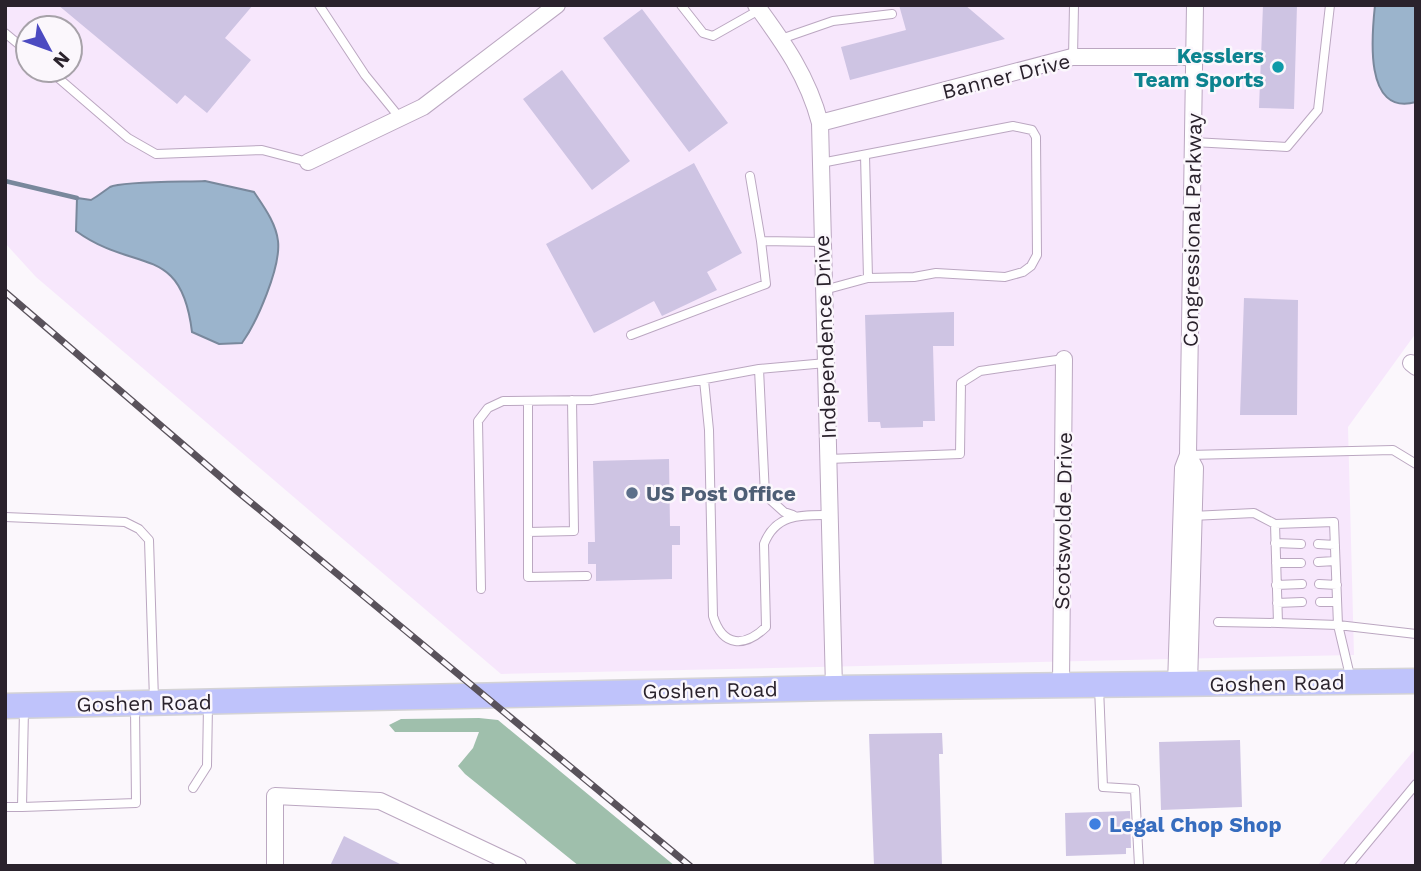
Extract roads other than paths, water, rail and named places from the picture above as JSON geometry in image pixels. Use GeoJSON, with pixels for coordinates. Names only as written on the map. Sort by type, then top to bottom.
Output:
{"type":"FeatureCollection","features":[{"type":"Feature","properties":{"kind":"main road","name":"Goshen Road"},"geometry":{"type":"LineString","coordinates":[[15,706],[834,688],[1416,681]]}},
{"type":"Feature","properties":{"kind":"street"},"geometry":{"type":"LineString","coordinates":[[308,162],[423,107],[557,5]]}},
{"type":"Feature","properties":{"kind":"street","name":"Congressional Parkway"},"geometry":{"type":"LineString","coordinates":[[1183,685],[1188,516],[1183,468],[1188,455],[1195,5]]}},
{"type":"Feature","properties":{"kind":"street","name":"Independence Drive"},"geometry":{"type":"LineString","coordinates":[[757,7],[781,39],[813,94],[820,123],[834,688]]}},
{"type":"Feature","properties":{"kind":"street","name":"Banner Drive"},"geometry":{"type":"LineString","coordinates":[[820,123],[1073,57],[1195,57]]}},
{"type":"Feature","properties":{"kind":"street","name":"Scotswolde Drive"},"geometry":{"type":"LineString","coordinates":[[1061,684],[1065,359]]}},
{"type":"Feature","properties":{"kind":"street"},"geometry":{"type":"LineString","coordinates":[[275,866],[275,796],[380,801],[518,866]]}},
{"type":"Feature","properties":{"kind":"lane"},"geometry":{"type":"LineString","coordinates":[[319,5],[365,75],[400,118]]}},
{"type":"Feature","properties":{"kind":"lane"},"geometry":{"type":"LineString","coordinates":[[681,5],[703,33],[713,36],[757,7]]}},
{"type":"Feature","properties":{"kind":"lane"},"geometry":{"type":"LineString","coordinates":[[1073,57],[1074,5]]}},
{"type":"Feature","properties":{"kind":"lane"},"geometry":{"type":"LineString","coordinates":[[1193,142],[1287,147],[1318,110],[1330,5]]}},
{"type":"Feature","properties":{"kind":"lane"},"geometry":{"type":"LineString","coordinates":[[781,39],[833,21],[892,13]]}},
{"type":"Feature","properties":{"kind":"lane"},"geometry":{"type":"LineString","coordinates":[[64,84],[128,138],[156,155],[262,150],[308,162]]}},
{"type":"Feature","properties":{"kind":"lane"},"geometry":{"type":"LineString","coordinates":[[821,163],[1013,126],[1032,130],[1036,137],[1037,256],[1031,266],[1005,277],[936,273],[914,277],[868,278],[824,290]]}},
{"type":"Feature","properties":{"kind":"lane"},"geometry":{"type":"LineString","coordinates":[[864,155],[868,278]]}},
{"type":"Feature","properties":{"kind":"lane"},"geometry":{"type":"LineString","coordinates":[[631,335],[766,284],[750,176]]}},
{"type":"Feature","properties":{"kind":"lane"},"geometry":{"type":"LineString","coordinates":[[761,242],[822,242]]}},
{"type":"Feature","properties":{"kind":"lane"},"geometry":{"type":"LineString","coordinates":[[828,459],[960,454],[961,383],[980,371],[1065,359]]}},
{"type":"Feature","properties":{"kind":"lane"},"geometry":{"type":"LineString","coordinates":[[481,589],[478,421],[488,408],[503,401],[592,400],[759,369],[826,363]]}},
{"type":"Feature","properties":{"kind":"lane"},"geometry":{"type":"LineString","coordinates":[[759,369],[765,495],[784,512],[793,515],[830,515]]}},
{"type":"Feature","properties":{"kind":"lane"},"geometry":{"type":"LineString","coordinates":[[704,380],[709,430],[713,616],[717,627],[738,643],[753,639],[766,627],[764,544],[769,533],[793,515]]}},
{"type":"Feature","properties":{"kind":"lane"},"geometry":{"type":"LineString","coordinates":[[528,532],[574,531],[572,400]]}},
{"type":"Feature","properties":{"kind":"lane"},"geometry":{"type":"LineString","coordinates":[[528,401],[528,577],[587,576]]}},
{"type":"Feature","properties":{"kind":"lane"},"geometry":{"type":"LineString","coordinates":[[1188,455],[1393,450],[1416,464]]}},
{"type":"Feature","properties":{"kind":"lane"},"geometry":{"type":"LineString","coordinates":[[1188,516],[1254,513],[1275,524],[1334,522],[1338,625],[1352,682]]}},
{"type":"Feature","properties":{"kind":"lane"},"geometry":{"type":"LineString","coordinates":[[5,517],[125,522],[139,529],[149,540],[145,703],[136,803],[5,807]]}},
{"type":"Feature","properties":{"kind":"lane"},"geometry":{"type":"LineString","coordinates":[[1275,524],[1278,623]]}},
{"type":"Feature","properties":{"kind":"lane"},"geometry":{"type":"LineString","coordinates":[[1275,543],[1301,544]]}},
{"type":"Feature","properties":{"kind":"lane"},"geometry":{"type":"LineString","coordinates":[[1318,544],[1335,545]]}},
{"type":"Feature","properties":{"kind":"lane"},"geometry":{"type":"LineString","coordinates":[[1318,562],[1335,561]]}},
{"type":"Feature","properties":{"kind":"lane"},"geometry":{"type":"LineString","coordinates":[[1276,563],[1301,562]]}},
{"type":"Feature","properties":{"kind":"lane"},"geometry":{"type":"LineString","coordinates":[[1276,584],[1301,584]]}},
{"type":"Feature","properties":{"kind":"lane"},"geometry":{"type":"LineString","coordinates":[[1320,584],[1336,584]]}},
{"type":"Feature","properties":{"kind":"lane"},"geometry":{"type":"LineString","coordinates":[[1277,603],[1302,602]]}},
{"type":"Feature","properties":{"kind":"lane"},"geometry":{"type":"LineString","coordinates":[[1320,603],[1337,602]]}},
{"type":"Feature","properties":{"kind":"lane"},"geometry":{"type":"LineString","coordinates":[[1219,622],[1338,625],[1416,634]]}},
{"type":"Feature","properties":{"kind":"lane"},"geometry":{"type":"LineString","coordinates":[[1099,684],[1102,787],[1135,789],[1139,866]]}},
{"type":"Feature","properties":{"kind":"lane"},"geometry":{"type":"LineString","coordinates":[[193,788],[207,766],[208,702]]}},
{"type":"Feature","properties":{"kind":"lane"},"geometry":{"type":"LineString","coordinates":[[15,706],[22,807]]}},
{"type":"Feature","properties":{"kind":"lane"},"geometry":{"type":"LineString","coordinates":[[1348,866],[1416,784]]}},
{"type":"Feature","properties":{"kind":"water"},"geometry":{"type":"Polygon","coordinates":[[[1375,5],[1416,5],[1416,102],[1399,103],[1387,97],[1379,85],[1374,70],[1373,52],[1375,5]]]}},
{"type":"Feature","properties":{"kind":"water"},"geometry":{"type":"Polygon","coordinates":[[[205,181],[254,192],[269,215],[277,234],[278,252],[272,279],[261,308],[242,343],[219,344],[192,332],[178,284],[166,272],[152,264],[97,244],[76,231],[77,198],[91,200],[117,185],[205,181]]]}},
{"type":"Feature","properties":{"kind":"waterway"},"geometry":{"type":"LineString","coordinates":[[5,181],[77,198]]}},
{"type":"Feature","properties":{"kind":"railway"},"geometry":{"type":"LineString","coordinates":[[5,292],[237,491],[690,866]]}},
{"type":"Feature","properties":{"kind":"place","name":"Kesslers Team Sports"},"geometry":{"type":"Point","coordinates":[1278,67]}},
{"type":"Feature","properties":{"kind":"place","name":"US Post Office"},"geometry":{"type":"Point","coordinates":[632,493]}},
{"type":"Feature","properties":{"kind":"place","name":"Legal Chop Shop"},"geometry":{"type":"Point","coordinates":[1095,824]}}]}
